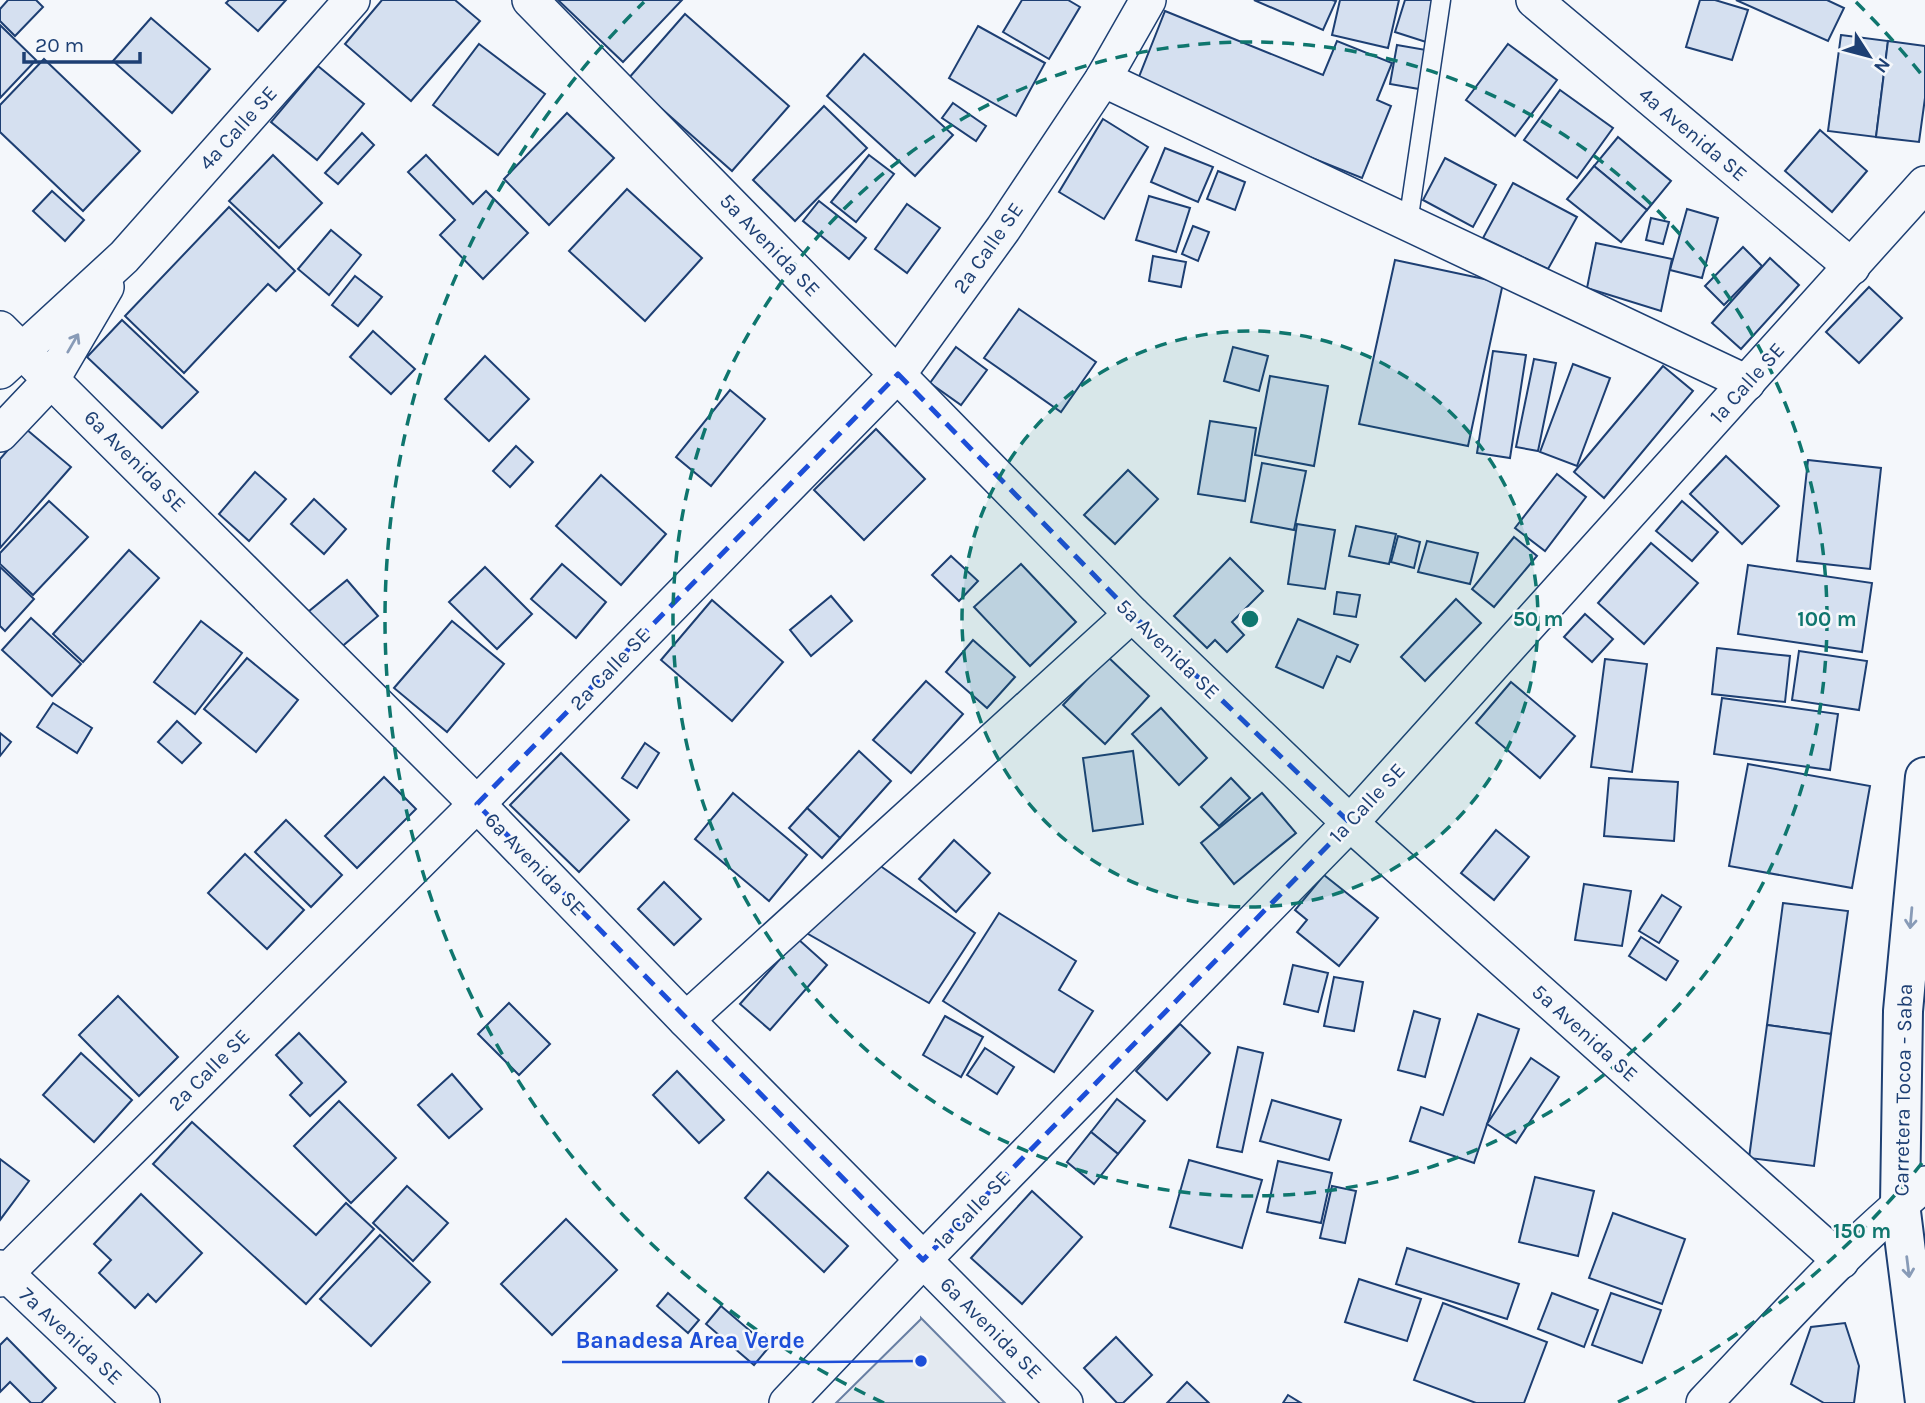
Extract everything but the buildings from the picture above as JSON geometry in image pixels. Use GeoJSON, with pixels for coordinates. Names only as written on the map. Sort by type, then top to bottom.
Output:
{"type":"FeatureCollection","features":[{"type":"Feature","properties":{"kind":"main road","name":"Carretera Tocoa - Saba"},"geometry":{"type":"LineString","coordinates":[[1925,777],[1903,1011],[1925,1402]]}},
{"type":"Feature","properties":{"kind":"street","name":"4a Calle SE"},"geometry":{"type":"LineString","coordinates":[[7,349],[124,257],[352,0]]}},
{"type":"Feature","properties":{"kind":"street","name":"5a Avenida SE"},"geometry":{"type":"LineString","coordinates":[[530,0],[1132,614],[1350,823],[1841,1261]]}},
{"type":"Feature","properties":{"kind":"street","name":"2a Calle SE"},"geometry":{"type":"LineString","coordinates":[[2,1273],[477,804],[898,374],[1003,229],[1102,79],[1148,0]]}},
{"type":"Feature","properties":{"kind":"street","name":"4a Avenida SE"},"geometry":{"type":"LineString","coordinates":[[1534,0],[1852,267]]}},
{"type":"Feature","properties":{"kind":"street"},"geometry":{"type":"LineString","coordinates":[[1102,79],[1747,383]]}},
{"type":"Feature","properties":{"kind":"street","name":"1a Calle SE"},"geometry":{"type":"LineString","coordinates":[[787,1403],[1350,823],[1925,184]]}},
{"type":"Feature","properties":{"kind":"street","name":"4a Calle SE"},"geometry":{"type":"LineString","coordinates":[[0,434],[52,379],[124,257]]}},
{"type":"Feature","properties":{"kind":"street","name":"6a Avenida SE"},"geometry":{"type":"LineString","coordinates":[[7,349],[52,379],[477,804],[686,1020],[1065,1403]]}},
{"type":"Feature","properties":{"kind":"street"},"geometry":{"type":"LineString","coordinates":[[686,1020],[1132,614]]}},
{"type":"Feature","properties":{"kind":"street"},"geometry":{"type":"LineString","coordinates":[[1704,1403],[1841,1261],[1912,1194]]}},
{"type":"Feature","properties":{"kind":"street","name":"7a Avenida SE"},"geometry":{"type":"LineString","coordinates":[[2,1273],[142,1403]]}},
{"type":"Feature","properties":{"kind":"lane"},"geometry":{"type":"LineString","coordinates":[[1408,223],[1441,0]]}},
{"type":"Feature","properties":{"kind":"highlighted area"},"geometry":{"type":"Polygon","coordinates":[[[898,374],[1132,614],[1350,823],[923,1260],[477,804],[898,374]]]}},
{"type":"Feature","properties":{"kind":"shaded area"},"geometry":{"type":"Polygon","coordinates":[[[921,1319],[1005,1403],[836,1403],[921,1319]]]}},
{"type":"Feature","properties":{"kind":"place","name":"Banadesa Area Verde"},"geometry":{"type":"Point","coordinates":[921,1361]}}]}
